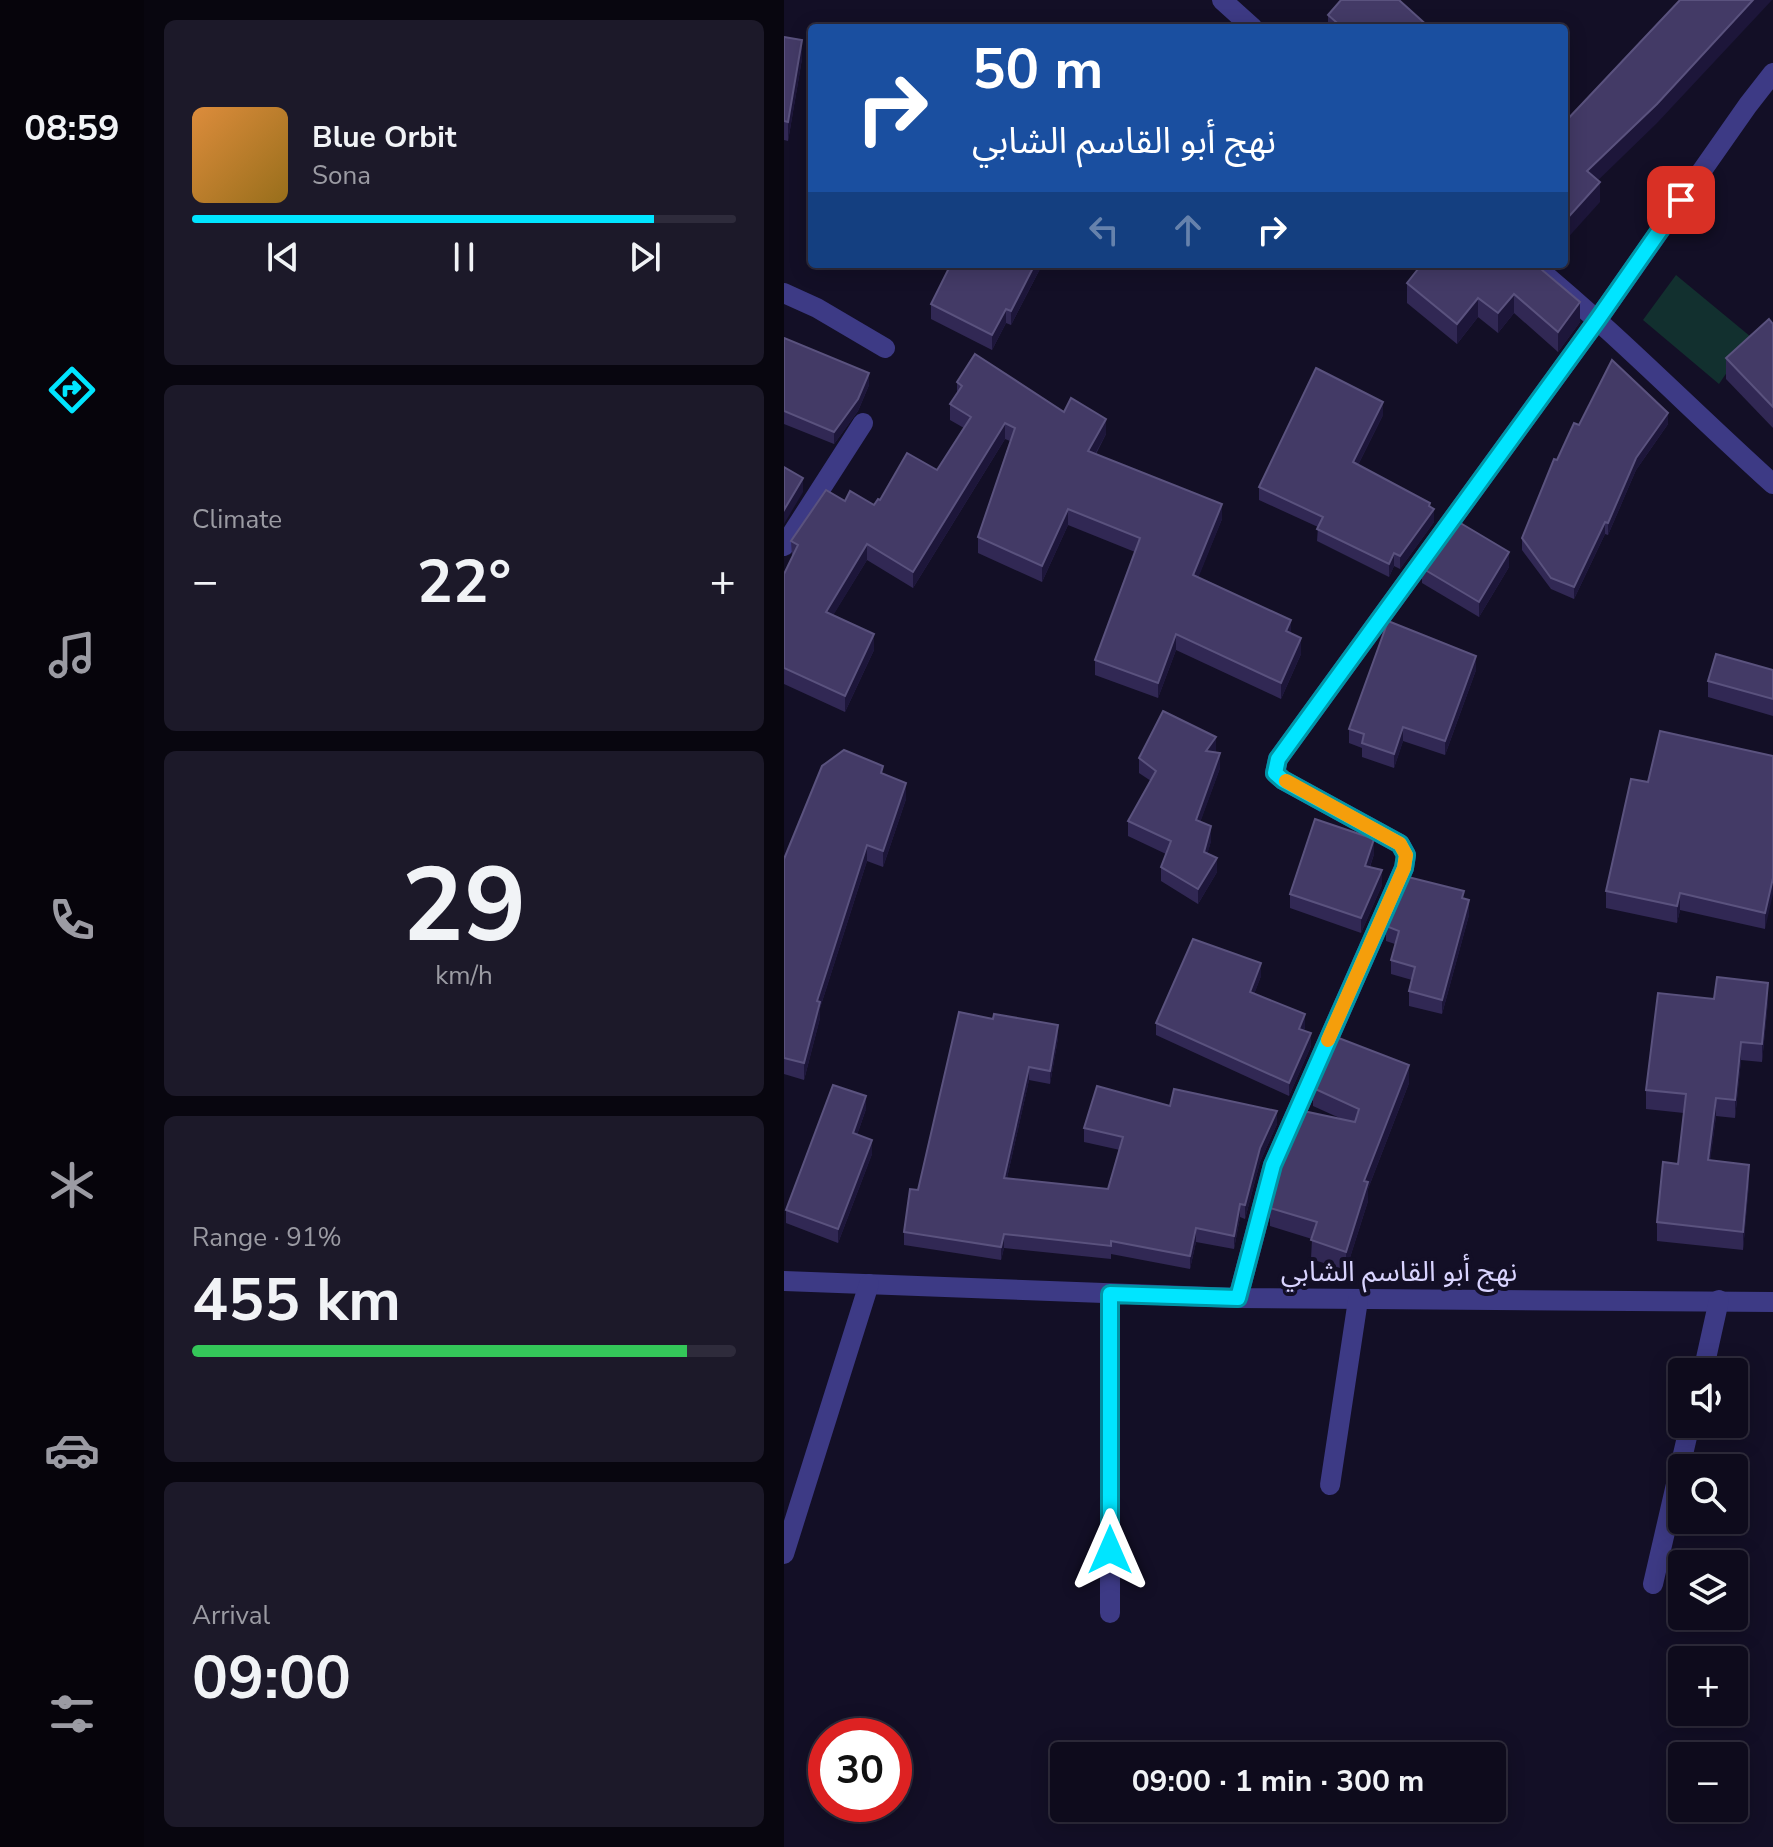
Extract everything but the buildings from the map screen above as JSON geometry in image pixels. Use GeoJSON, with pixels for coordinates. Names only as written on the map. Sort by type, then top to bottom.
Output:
{"type":"FeatureCollection","features":[{"type":"Feature","properties":{"kind":"street"},"geometry":{"type":"LineString","coordinates":[[1222,0],[1249,24]]}},
{"type":"Feature","properties":{"kind":"street"},"geometry":{"type":"LineString","coordinates":[[1238,1298],[1273,1165],[1404,868],[1406,855],[1400,844],[1283,780],[1275,773],[1278,759],[1773,73]]}},
{"type":"Feature","properties":{"kind":"street"},"geometry":{"type":"LineString","coordinates":[[1537,268],[1598,319],[1679,399],[1773,484]]}},
{"type":"Feature","properties":{"kind":"street"},"geometry":{"type":"LineString","coordinates":[[784,293],[817,308],[885,348]]}},
{"type":"Feature","properties":{"kind":"street"},"geometry":{"type":"LineString","coordinates":[[784,546],[863,423]]}},
{"type":"Feature","properties":{"kind":"street","name":"نهج أبو القاسم الشابي"},"geometry":{"type":"LineString","coordinates":[[784,1281],[1238,1298],[1773,1302]]}},
{"type":"Feature","properties":{"kind":"street"},"geometry":{"type":"LineString","coordinates":[[784,1554],[869,1284]]}},
{"type":"Feature","properties":{"kind":"street"},"geometry":{"type":"LineString","coordinates":[[1110,1294],[1110,1613]]}},
{"type":"Feature","properties":{"kind":"street"},"geometry":{"type":"LineString","coordinates":[[1330,1485],[1358,1300]]}},
{"type":"Feature","properties":{"kind":"street"},"geometry":{"type":"LineString","coordinates":[[1706,1358],[1719,1300]]}},
{"type":"Feature","properties":{"kind":"street"},"geometry":{"type":"LineString","coordinates":[[1653,1584],[1687,1438]]}},
{"type":"Feature","properties":{"kind":"green space"},"geometry":{"type":"Polygon","coordinates":[[[1676,275],[1751,337],[1719,384],[1643,320],[1676,275]]]}},
{"type":"Feature","properties":{"kind":"slow traffic"},"geometry":{"type":"LineString","coordinates":[[1286,781],[1400,844],[1406,855],[1404,868],[1328,1040]]}},
{"type":"Feature","properties":{"kind":"route"},"geometry":{"type":"LineString","coordinates":[[1110,1550],[1110,1294],[1238,1298],[1273,1165],[1404,868],[1406,855],[1400,844],[1283,780],[1275,773],[1278,759],[1681,200]]}}]}
